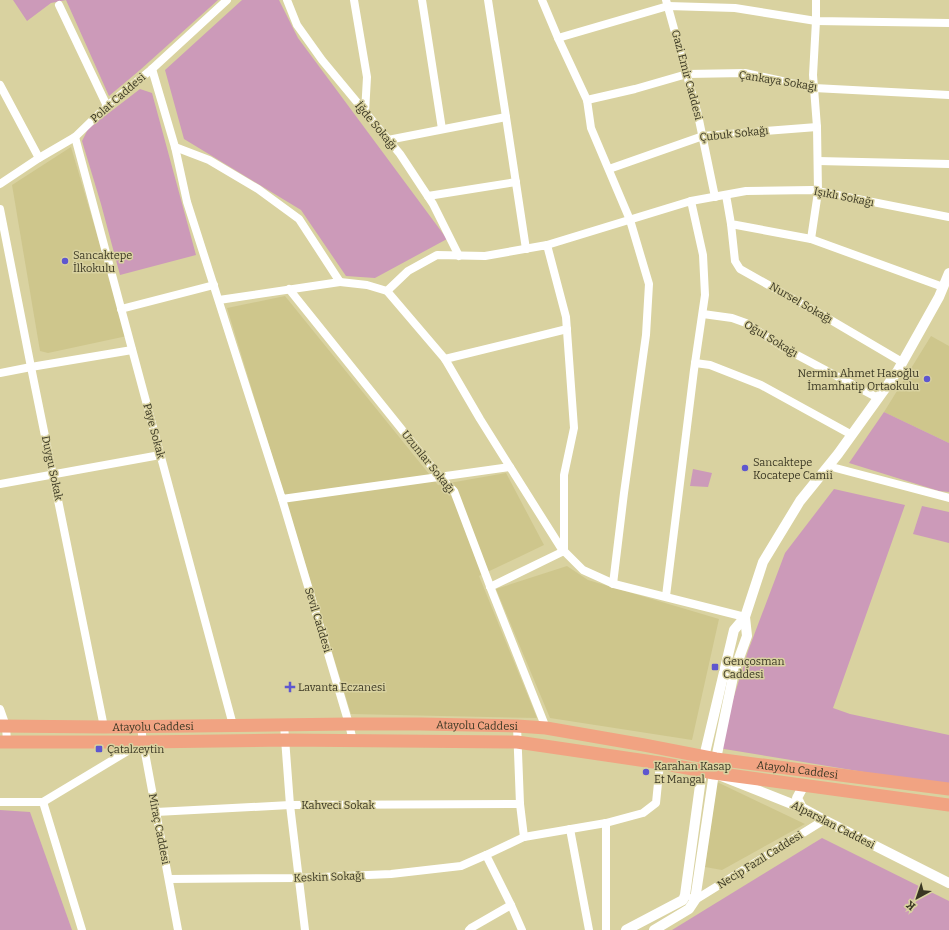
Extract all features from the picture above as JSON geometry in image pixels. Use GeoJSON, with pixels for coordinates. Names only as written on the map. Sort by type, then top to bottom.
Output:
{"type":"FeatureCollection","features":[{"type":"Feature","properties":{"kind":"main road","name":"Atayolu Caddesi"},"geometry":{"type":"LineString","coordinates":[[3,726],[141,727],[349,724],[517,726],[546,728],[710,758],[949,789]]}},
{"type":"Feature","properties":{"kind":"main road","name":"Atayolu Caddesi"},"geometry":{"type":"LineString","coordinates":[[4,742],[285,740],[517,742],[660,763],[708,772],[949,805]]}},
{"type":"Feature","properties":{"kind":"main road"},"geometry":{"type":"LineString","coordinates":[[708,772],[710,758]]}},
{"type":"Feature","properties":{"kind":"street","name":"Polat Caddesi"},"geometry":{"type":"LineString","coordinates":[[0,184],[39,158],[75,137],[107,106],[152,69],[227,0]]}},
{"type":"Feature","properties":{"kind":"street","name":"İğde Sokağı"},"geometry":{"type":"LineString","coordinates":[[287,0],[297,25],[322,60],[400,154],[433,204],[459,256]]}},
{"type":"Feature","properties":{"kind":"street"},"geometry":{"type":"LineString","coordinates":[[354,0],[367,77],[365,113]]}},
{"type":"Feature","properties":{"kind":"street"},"geometry":{"type":"LineString","coordinates":[[422,0],[442,129]]}},
{"type":"Feature","properties":{"kind":"street"},"geometry":{"type":"LineString","coordinates":[[488,0],[526,249]]}},
{"type":"Feature","properties":{"kind":"street"},"geometry":{"type":"LineString","coordinates":[[542,0],[587,100],[591,128],[630,220],[649,284],[646,335],[613,584]]}},
{"type":"Feature","properties":{"kind":"street"},"geometry":{"type":"LineString","coordinates":[[811,239],[818,192],[817,126],[814,88],[816,0]]}},
{"type":"Feature","properties":{"kind":"street"},"geometry":{"type":"LineString","coordinates":[[558,38],[667,3],[736,8],[816,21],[949,23]]}},
{"type":"Feature","properties":{"kind":"street","name":"Gazi Emir Caddesi"},"geometry":{"type":"LineString","coordinates":[[667,3],[698,114],[715,197]]}},
{"type":"Feature","properties":{"kind":"street"},"geometry":{"type":"LineString","coordinates":[[59,5],[107,106]]}},
{"type":"Feature","properties":{"kind":"street","name":"Sevil Caddesi"},"geometry":{"type":"LineString","coordinates":[[152,69],[175,147],[187,202],[282,499],[353,741]]}},
{"type":"Feature","properties":{"kind":"street","name":"Çankaya Sokağı"},"geometry":{"type":"LineString","coordinates":[[587,100],[635,89],[687,74],[745,73],[814,88],[949,95]]}},
{"type":"Feature","properties":{"kind":"street"},"geometry":{"type":"LineString","coordinates":[[0,85],[39,158]]}},
{"type":"Feature","properties":{"kind":"street"},"geometry":{"type":"LineString","coordinates":[[388,140],[506,116]]}},
{"type":"Feature","properties":{"kind":"street","name":"Çubuk Sokağı"},"geometry":{"type":"LineString","coordinates":[[609,169],[703,136],[817,126]]}},
{"type":"Feature","properties":{"kind":"street","name":"Paye Sokak"},"geometry":{"type":"LineString","coordinates":[[75,137],[233,726]]}},
{"type":"Feature","properties":{"kind":"street"},"geometry":{"type":"LineString","coordinates":[[175,147],[209,160],[258,189],[300,219],[340,282]]}},
{"type":"Feature","properties":{"kind":"street"},"geometry":{"type":"LineString","coordinates":[[818,161],[949,164]]}},
{"type":"Feature","properties":{"kind":"street"},"geometry":{"type":"LineString","coordinates":[[428,196],[516,182]]}},
{"type":"Feature","properties":{"kind":"street","name":"Işıklı Sokağı"},"geometry":{"type":"LineString","coordinates":[[387,291],[408,271],[437,255],[486,256],[547,245],[691,201],[746,191],[812,190],[949,217]]}},
{"type":"Feature","properties":{"kind":"street","name":"Nursel Sokağı"},"geometry":{"type":"LineString","coordinates":[[726,195],[735,261],[740,269],[902,362]]}},
{"type":"Feature","properties":{"kind":"street"},"geometry":{"type":"LineString","coordinates":[[666,596],[695,363],[706,295],[703,255],[691,201]]}},
{"type":"Feature","properties":{"kind":"street","name":"Duygu Sokak"},"geometry":{"type":"LineString","coordinates":[[0,209],[104,727]]}},
{"type":"Feature","properties":{"kind":"street"},"geometry":{"type":"LineString","coordinates":[[731,224],[811,239],[943,287]]}},
{"type":"Feature","properties":{"kind":"street"},"geometry":{"type":"LineString","coordinates":[[547,245],[566,317],[574,428],[564,475],[564,551]]}},
{"type":"Feature","properties":{"kind":"street"},"geometry":{"type":"LineString","coordinates":[[710,758],[734,630],[745,617],[763,562],[800,501],[852,435],[897,372],[939,297],[949,273]]}},
{"type":"Feature","properties":{"kind":"street"},"geometry":{"type":"LineString","coordinates":[[219,300],[340,282],[367,285],[387,291],[445,359],[510,467],[564,551],[583,570],[613,584],[666,596],[745,617]]}},
{"type":"Feature","properties":{"kind":"street"},"geometry":{"type":"LineString","coordinates":[[121,310],[214,285]]}},
{"type":"Feature","properties":{"kind":"street","name":"Uzunlar Sokağı"},"geometry":{"type":"LineString","coordinates":[[289,290],[440,477],[454,491],[546,728]]}},
{"type":"Feature","properties":{"kind":"street","name":"Oğul Sokağı"},"geometry":{"type":"LineString","coordinates":[[703,314],[732,318],[746,323],[782,347],[878,398]]}},
{"type":"Feature","properties":{"kind":"street"},"geometry":{"type":"LineString","coordinates":[[445,359],[567,329]]}},
{"type":"Feature","properties":{"kind":"street"},"geometry":{"type":"LineString","coordinates":[[0,373],[132,350]]}},
{"type":"Feature","properties":{"kind":"street"},"geometry":{"type":"LineString","coordinates":[[695,363],[710,365],[761,385],[852,435]]}},
{"type":"Feature","properties":{"kind":"street"},"geometry":{"type":"LineString","coordinates":[[0,484],[160,455]]}},
{"type":"Feature","properties":{"kind":"street"},"geometry":{"type":"LineString","coordinates":[[828,466],[949,498]]}},
{"type":"Feature","properties":{"kind":"street"},"geometry":{"type":"LineString","coordinates":[[282,499],[510,467]]}},
{"type":"Feature","properties":{"kind":"street"},"geometry":{"type":"LineString","coordinates":[[490,587],[564,551]]}},
{"type":"Feature","properties":{"kind":"street"},"geometry":{"type":"LineString","coordinates":[[0,708],[4,742]]}},
{"type":"Feature","properties":{"kind":"street"},"geometry":{"type":"LineString","coordinates":[[284,725],[290,805],[305,930]]}},
{"type":"Feature","properties":{"kind":"street"},"geometry":{"type":"LineString","coordinates":[[517,726],[520,804],[524,837]]}},
{"type":"Feature","properties":{"kind":"street","name":"Miraç Caddesi"},"geometry":{"type":"LineString","coordinates":[[141,727],[178,930]]}},
{"type":"Feature","properties":{"kind":"street"},"geometry":{"type":"LineString","coordinates":[[0,802],[43,802],[143,742]]}},
{"type":"Feature","properties":{"kind":"street","name":"Keskin Sokağı"},"geometry":{"type":"LineString","coordinates":[[169,879],[299,878],[392,874],[461,866],[524,837],[606,823],[643,813],[656,803],[660,763]]}},
{"type":"Feature","properties":{"kind":"street"},"geometry":{"type":"LineString","coordinates":[[626,930],[683,900],[708,772]]}},
{"type":"Feature","properties":{"kind":"street","name":"Alparslan Caddesi"},"geometry":{"type":"LineString","coordinates":[[708,772],[802,808],[949,883]]}},
{"type":"Feature","properties":{"kind":"street","name":"Necip Fazıl Caddesi"},"geometry":{"type":"LineString","coordinates":[[696,900],[708,772]]}},
{"type":"Feature","properties":{"kind":"street"},"geometry":{"type":"LineString","coordinates":[[802,808],[797,798],[804,785]]}},
{"type":"Feature","properties":{"kind":"street"},"geometry":{"type":"LineString","coordinates":[[43,802],[82,930]]}},
{"type":"Feature","properties":{"kind":"street","name":"Kahveci Sokak"},"geometry":{"type":"LineString","coordinates":[[156,812],[290,805],[520,804]]}},
{"type":"Feature","properties":{"kind":"street","name":"Necip Fazıl Caddesi"},"geometry":{"type":"LineString","coordinates":[[654,930],[689,909],[696,900],[824,820]]}},
{"type":"Feature","properties":{"kind":"street"},"geometry":{"type":"LineString","coordinates":[[606,823],[606,930]]}},
{"type":"Feature","properties":{"kind":"street"},"geometry":{"type":"LineString","coordinates":[[570,829],[589,930]]}},
{"type":"Feature","properties":{"kind":"street"},"geometry":{"type":"LineString","coordinates":[[486,855],[522,930]]}},
{"type":"Feature","properties":{"kind":"street"},"geometry":{"type":"LineString","coordinates":[[685,895],[696,900]]}},
{"type":"Feature","properties":{"kind":"street"},"geometry":{"type":"LineString","coordinates":[[469,930],[511,905]]}},
{"type":"Feature","properties":{"kind":"shaded area"},"geometry":{"type":"Polygon","coordinates":[[[13,0],[66,0],[51,3],[27,21],[13,0]]]}},
{"type":"Feature","properties":{"kind":"shaded area"},"geometry":{"type":"Polygon","coordinates":[[[66,0],[218,0],[109,96],[66,0]]]}},
{"type":"Feature","properties":{"kind":"shaded area"},"geometry":{"type":"Polygon","coordinates":[[[242,0],[279,0],[298,38],[447,239],[375,278],[346,276],[301,210],[184,139],[165,70],[242,0]]]}},
{"type":"Feature","properties":{"kind":"shaded area"},"geometry":{"type":"Polygon","coordinates":[[[140,89],[152,93],[196,255],[120,275],[82,141],[88,129],[140,89]]]}},
{"type":"Feature","properties":{"kind":"shaded area","name":"Sancaktepe İlkokulu"},"geometry":{"type":"Polygon","coordinates":[[[71,147],[127,336],[48,353],[40,351],[12,185],[71,147]]]}},
{"type":"Feature","properties":{"kind":"shaded area"},"geometry":{"type":"Polygon","coordinates":[[[285,296],[438,485],[506,473],[544,545],[479,576],[537,718],[351,714],[227,308],[285,296]]]}},
{"type":"Feature","properties":{"kind":"shaded area","name":"Nermin Ahmet Hasoğlu İmamhatip Ortaokulu"},"geometry":{"type":"Polygon","coordinates":[[[931,336],[949,346],[949,443],[884,412],[931,336]]]}},
{"type":"Feature","properties":{"kind":"shaded area"},"geometry":{"type":"Polygon","coordinates":[[[884,412],[949,443],[949,492],[939,491],[849,463],[884,412]]]}},
{"type":"Feature","properties":{"kind":"shaded area"},"geometry":{"type":"Polygon","coordinates":[[[693,469],[712,473],[708,487],[690,486],[693,469]]]}},
{"type":"Feature","properties":{"kind":"shaded area"},"geometry":{"type":"Polygon","coordinates":[[[834,489],[905,505],[833,708],[850,714],[949,735],[949,786],[718,748],[748,651],[785,553],[834,489]]]}},
{"type":"Feature","properties":{"kind":"shaded area"},"geometry":{"type":"Polygon","coordinates":[[[922,506],[949,512],[949,543],[913,534],[922,506]]]}},
{"type":"Feature","properties":{"kind":"shaded area"},"geometry":{"type":"Polygon","coordinates":[[[567,566],[588,580],[719,619],[692,740],[550,718],[496,589],[567,566]]]}},
{"type":"Feature","properties":{"kind":"shaded area"},"geometry":{"type":"Polygon","coordinates":[[[717,782],[805,824],[722,870],[705,867],[717,782]]]}},
{"type":"Feature","properties":{"kind":"shaded area"},"geometry":{"type":"Polygon","coordinates":[[[0,810],[30,812],[72,930],[0,930],[0,810]]]}},
{"type":"Feature","properties":{"kind":"shaded area"},"geometry":{"type":"Polygon","coordinates":[[[822,838],[949,901],[949,930],[672,930],[822,838]]]}},
{"type":"Feature","properties":{"kind":"place","name":"Sancaktepe İlkokulu"},"geometry":{"type":"Point","coordinates":[65,261]}},
{"type":"Feature","properties":{"kind":"place","name":"Nermin Ahmet Hasoğlu İmamhatip Ortaokulu"},"geometry":{"type":"Point","coordinates":[927,379]}},
{"type":"Feature","properties":{"kind":"place","name":"Sancaktepe Kocatepe Camii"},"geometry":{"type":"Point","coordinates":[745,468]}},
{"type":"Feature","properties":{"kind":"place","name":"Gençosman Caddesi"},"geometry":{"type":"Point","coordinates":[715,667]}},
{"type":"Feature","properties":{"kind":"place","name":"Lavanta Eczanesi"},"geometry":{"type":"Point","coordinates":[290,687]}},
{"type":"Feature","properties":{"kind":"place","name":"Çatalzeytin"},"geometry":{"type":"Point","coordinates":[99,749]}},
{"type":"Feature","properties":{"kind":"place","name":"Karahan Kasap Et Mangal"},"geometry":{"type":"Point","coordinates":[646,772]}}]}
